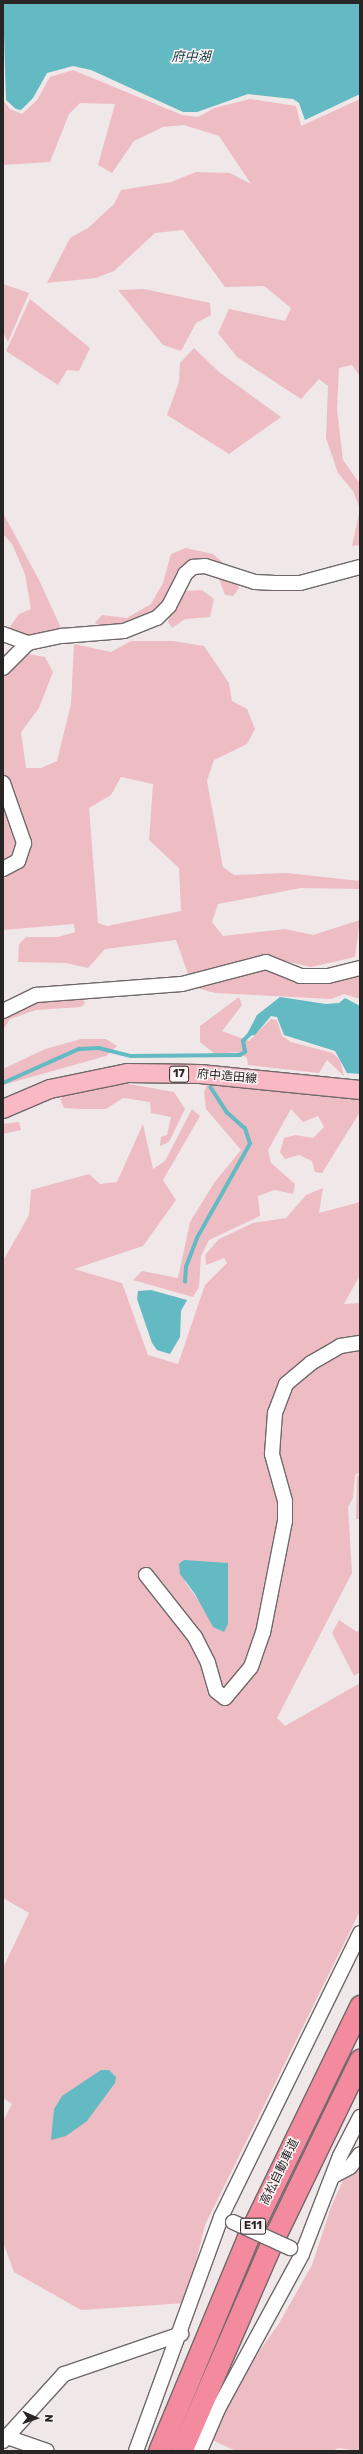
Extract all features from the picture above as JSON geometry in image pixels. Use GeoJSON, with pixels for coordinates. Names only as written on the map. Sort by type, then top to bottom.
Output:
{"type":"FeatureCollection","features":[{"type":"Feature","properties":{"kind":"highway","name":"高松自動車道"},"geometry":{"type":"LineString","coordinates":[[159,2451],[248,2237],[360,2006]]}},
{"type":"Feature","properties":{"kind":"highway","name":"高松自動車道"},"geometry":{"type":"LineString","coordinates":[[181,2451],[270,2246],[360,2060]]}},
{"type":"Feature","properties":{"kind":"main road","name":"府中造田線"},"geometry":{"type":"LineString","coordinates":[[3,1109],[50,1089],[128,1073],[200,1074],[360,1090]]}},
{"type":"Feature","properties":{"kind":"street"},"geometry":{"type":"LineString","coordinates":[[3,634],[28,643],[143,625],[157,618],[169,606],[185,574],[193,567],[205,566],[255,582],[300,583],[360,567]]}},
{"type":"Feature","properties":{"kind":"street"},"geometry":{"type":"LineString","coordinates":[[3,668],[28,643]]}},
{"type":"Feature","properties":{"kind":"street"},"geometry":{"type":"LineString","coordinates":[[3,783],[24,843],[18,861],[3,869]]}},
{"type":"Feature","properties":{"kind":"street"},"geometry":{"type":"LineString","coordinates":[[3,1011],[36,995],[182,984],[266,962],[300,976],[328,976],[360,968]]}},
{"type":"Feature","properties":{"kind":"street"},"geometry":{"type":"LineString","coordinates":[[146,1575],[194,1637],[208,1663],[216,1691],[225,1698],[251,1667],[263,1633],[285,1521],[286,1501],[272,1454],[275,1413],[286,1384],[311,1363],[340,1346],[360,1343]]}},
{"type":"Feature","properties":{"kind":"street"},"geometry":{"type":"LineString","coordinates":[[136,2451],[180,2334],[227,2220],[360,1933]]}},
{"type":"Feature","properties":{"kind":"street"},"geometry":{"type":"LineString","coordinates":[[200,2451],[218,2409],[335,2175],[340,2156],[360,2118]]}},
{"type":"Feature","properties":{"kind":"street"},"geometry":{"type":"LineString","coordinates":[[335,2175],[350,2167],[360,2154]]}},
{"type":"Feature","properties":{"kind":"street"},"geometry":{"type":"LineString","coordinates":[[227,2220],[296,2251]]}},
{"type":"Feature","properties":{"kind":"street"},"geometry":{"type":"LineString","coordinates":[[47,2451],[5,2439],[64,2374],[180,2334]]}},
{"type":"Feature","properties":{"kind":"shaded area"},"geometry":{"type":"Polygon","coordinates":[[[73,70],[182,115],[198,117],[214,108],[250,99],[296,106],[301,126],[360,99],[360,376],[352,365],[339,368],[337,410],[343,460],[360,484],[360,509],[353,491],[338,473],[326,438],[328,386],[319,379],[301,399],[237,357],[218,333],[229,309],[285,321],[291,308],[264,286],[225,287],[183,230],[155,233],[114,271],[96,278],[47,283],[70,238],[88,228],[114,204],[121,190],[171,182],[196,172],[230,173],[251,184],[219,136],[184,125],[163,127],[134,141],[112,173],[98,165],[115,104],[80,103],[69,114],[50,162],[3,165],[3,100],[10,109],[22,114],[37,100],[50,77],[73,70]]]}},
{"type":"Feature","properties":{"kind":"shaded area"},"geometry":{"type":"Polygon","coordinates":[[[3,284],[29,293],[8,342],[3,332],[3,284]]]}},
{"type":"Feature","properties":{"kind":"shaded area"},"geometry":{"type":"Polygon","coordinates":[[[144,289],[210,303],[211,315],[196,323],[181,351],[163,345],[118,290],[144,289]]]}},
{"type":"Feature","properties":{"kind":"shaded area"},"geometry":{"type":"Polygon","coordinates":[[[30,299],[90,348],[79,371],[67,370],[58,385],[6,351],[30,299]]]}},
{"type":"Feature","properties":{"kind":"shaded area"},"geometry":{"type":"Polygon","coordinates":[[[194,348],[219,372],[281,417],[229,454],[167,415],[179,382],[180,363],[194,348]]]}},
{"type":"Feature","properties":{"kind":"shaded area"},"geometry":{"type":"Polygon","coordinates":[[[360,509],[360,545],[352,546],[360,509]]]}},
{"type":"Feature","properties":{"kind":"shaded area"},"geometry":{"type":"Polygon","coordinates":[[[3,513],[39,580],[61,628],[54,634],[32,637],[7,631],[19,614],[31,609],[25,574],[12,544],[3,534],[3,513]]]}},
{"type":"Feature","properties":{"kind":"shaded area"},"geometry":{"type":"Polygon","coordinates":[[[186,548],[213,554],[228,567],[239,588],[233,596],[225,595],[213,562],[195,560],[179,574],[185,591],[202,590],[214,599],[210,617],[185,619],[172,628],[168,622],[172,610],[163,601],[154,614],[134,623],[103,628],[95,623],[102,615],[127,618],[151,604],[163,583],[171,554],[186,548]]]}},
{"type":"Feature","properties":{"kind":"shaded area"},"geometry":{"type":"Polygon","coordinates":[[[131,641],[173,641],[204,646],[229,683],[232,701],[247,709],[255,729],[247,744],[214,760],[207,781],[223,867],[234,875],[287,873],[360,881],[360,889],[301,888],[218,904],[212,922],[223,936],[285,929],[313,935],[360,920],[355,957],[311,967],[261,955],[225,970],[188,974],[176,940],[105,949],[88,968],[66,963],[18,962],[19,944],[26,937],[58,937],[75,932],[74,924],[3,930],[3,664],[14,668],[28,654],[45,657],[53,672],[39,708],[21,732],[26,768],[41,768],[57,761],[71,704],[74,644],[111,652],[131,641]],[[121,777],[111,795],[89,808],[98,923],[107,926],[181,911],[179,868],[149,840],[153,784],[121,777]]]}},
{"type":"Feature","properties":{"kind":"shaded area"},"geometry":{"type":"Polygon","coordinates":[[[268,968],[360,973],[360,999],[344,994],[331,999],[215,993],[197,988],[268,968]]]}},
{"type":"Feature","properties":{"kind":"shaded area"},"geometry":{"type":"Polygon","coordinates":[[[239,997],[242,1005],[222,1031],[249,1041],[271,1019],[277,1020],[282,1036],[291,1042],[333,1053],[340,1060],[344,1076],[327,1060],[319,1073],[248,1065],[247,1058],[237,1052],[215,1054],[200,1042],[200,1026],[239,997]]]}},
{"type":"Feature","properties":{"kind":"shaded area"},"geometry":{"type":"Polygon","coordinates":[[[82,998],[85,1003],[81,1007],[36,1010],[10,1019],[3,1030],[3,1019],[14,1010],[40,1001],[82,998]]]}},
{"type":"Feature","properties":{"kind":"shaded area"},"geometry":{"type":"Polygon","coordinates":[[[81,1039],[106,1039],[117,1046],[106,1056],[3,1085],[3,1069],[45,1049],[81,1039]]]}},
{"type":"Feature","properties":{"kind":"shaded area"},"geometry":{"type":"Polygon","coordinates":[[[124,1083],[174,1092],[185,1109],[169,1142],[160,1146],[161,1137],[167,1135],[171,1117],[151,1113],[150,1102],[123,1098],[106,1109],[81,1109],[64,1108],[60,1099],[70,1092],[124,1083]]]}},
{"type":"Feature","properties":{"kind":"shaded area"},"geometry":{"type":"Polygon","coordinates":[[[207,1084],[360,1098],[360,1112],[322,1173],[315,1172],[312,1161],[299,1155],[285,1159],[280,1152],[284,1138],[295,1135],[313,1138],[324,1127],[318,1116],[303,1122],[291,1109],[268,1150],[271,1163],[295,1184],[293,1194],[275,1190],[258,1196],[260,1216],[209,1240],[201,1256],[199,1287],[193,1297],[133,1280],[142,1271],[178,1278],[190,1222],[214,1183],[241,1150],[206,1109],[204,1093],[207,1084]]]}},
{"type":"Feature","properties":{"kind":"shaded area"},"geometry":{"type":"Polygon","coordinates":[[[192,1109],[200,1116],[163,1180],[176,1200],[143,1246],[74,1269],[122,1283],[148,1355],[178,1364],[205,1285],[227,1263],[224,1258],[206,1265],[205,1255],[219,1239],[253,1223],[286,1218],[306,1195],[323,1188],[319,1213],[360,1202],[360,1275],[344,1304],[360,1303],[360,1472],[355,1475],[353,1498],[348,1507],[352,1573],[277,1718],[285,1726],[360,1683],[360,1911],[205,2225],[186,2303],[81,2310],[14,2272],[3,2242],[3,2121],[12,2104],[3,2098],[3,1968],[29,1913],[3,1898],[3,1261],[29,1215],[31,1190],[89,1174],[100,1184],[117,1182],[143,1124],[153,1169],[165,1161],[192,1109]],[[184,1560],[185,1582],[205,1609],[184,1560]]]}},
{"type":"Feature","properties":{"kind":"shaded area"},"geometry":{"type":"Polygon","coordinates":[[[19,1122],[21,1130],[3,1134],[3,1124],[19,1122]]]}},
{"type":"Feature","properties":{"kind":"shaded area"},"geometry":{"type":"Polygon","coordinates":[[[360,1475],[360,1519],[356,1519],[357,1476],[360,1475]]]}},
{"type":"Feature","properties":{"kind":"shaded area"},"geometry":{"type":"Polygon","coordinates":[[[339,1620],[357,1632],[360,1629],[360,1672],[354,1676],[332,1633],[339,1620]]]}},
{"type":"Feature","properties":{"kind":"shaded area"},"geometry":{"type":"Polygon","coordinates":[[[360,2143],[360,2451],[338,2448],[333,2451],[236,2451],[212,2440],[240,2378],[278,2325],[312,2265],[331,2207],[360,2143]]]}},
{"type":"Feature","properties":{"kind":"water","name":"府中湖"},"geometry":{"type":"Polygon","coordinates":[[[3,3],[360,3],[360,94],[305,120],[299,103],[293,99],[248,94],[197,112],[183,112],[91,70],[73,66],[47,73],[33,98],[21,110],[16,109],[6,100],[3,3]]]}},
{"type":"Feature","properties":{"kind":"water"},"geometry":{"type":"Polygon","coordinates":[[[280,997],[326,1004],[339,1003],[345,998],[360,1006],[360,1074],[347,1073],[335,1051],[284,1035],[277,1017],[271,1016],[255,1035],[246,1036],[257,1015],[280,997]]]}},
{"type":"Feature","properties":{"kind":"water"},"geometry":{"type":"Polygon","coordinates":[[[151,1290],[187,1300],[181,1311],[180,1337],[170,1354],[157,1350],[152,1343],[137,1299],[138,1291],[151,1290]]]}},
{"type":"Feature","properties":{"kind":"water"},"geometry":{"type":"Polygon","coordinates":[[[184,1560],[228,1563],[228,1624],[224,1632],[213,1627],[195,1594],[180,1574],[179,1564],[184,1560]]]}},
{"type":"Feature","properties":{"kind":"water"},"geometry":{"type":"Polygon","coordinates":[[[101,2070],[109,2070],[116,2077],[115,2083],[87,2121],[66,2136],[51,2140],[54,2109],[62,2096],[101,2070]]]}},
{"type":"Feature","properties":{"kind":"waterway"},"geometry":{"type":"LineString","coordinates":[[3,1083],[79,1049],[99,1048],[131,1056],[240,1055],[245,1052],[243,1041],[250,1034]]}},
{"type":"Feature","properties":{"kind":"waterway"},"geometry":{"type":"LineString","coordinates":[[185,1282],[186,1267],[197,1238],[250,1144],[245,1129],[227,1113],[211,1088]]}}]}
